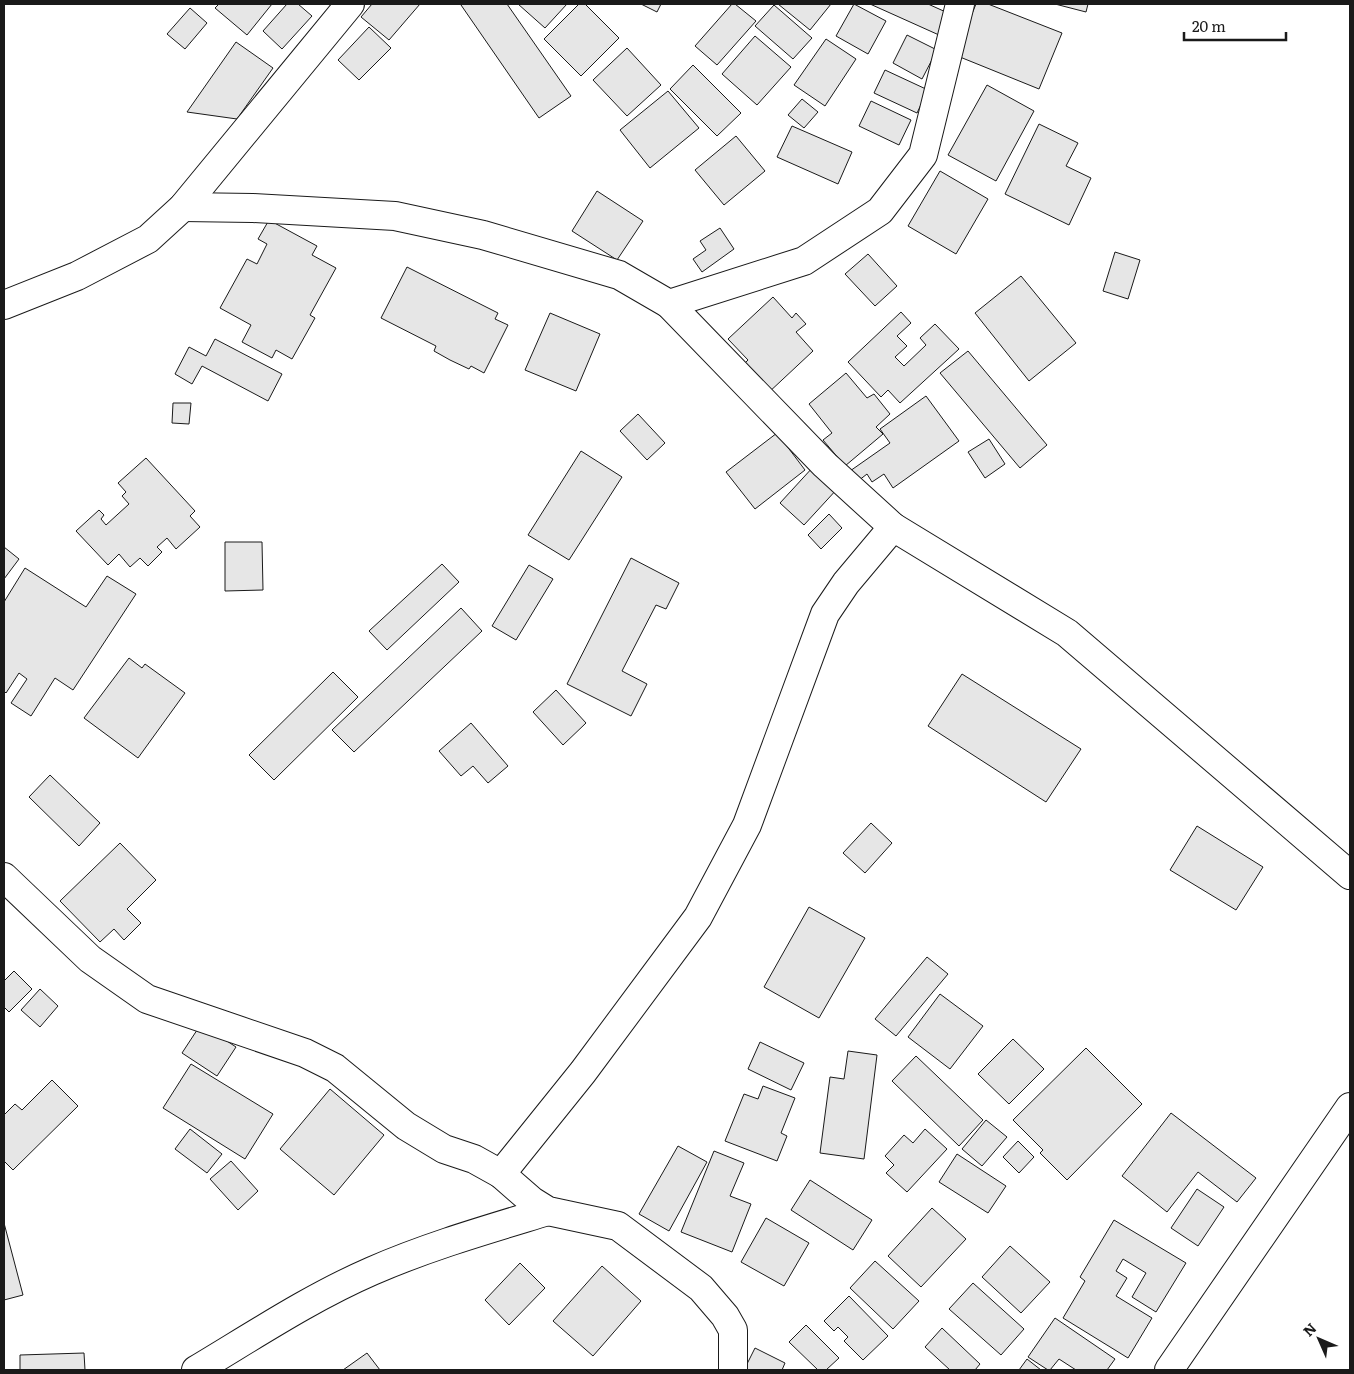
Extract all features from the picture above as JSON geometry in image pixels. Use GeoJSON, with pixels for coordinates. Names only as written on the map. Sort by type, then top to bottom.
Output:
{"type":"FeatureCollection","features":[{"type":"Feature","properties":{"kind":"street"},"geometry":{"type":"LineString","coordinates":[[4,305],[77,276],[148,239],[183,207],[350,4]]}},
{"type":"Feature","properties":{"kind":"street"},"geometry":{"type":"LineString","coordinates":[[669,304],[804,261],[880,211],[923,155],[960,4]]}},
{"type":"Feature","properties":{"kind":"street"},"geometry":{"type":"LineString","coordinates":[[183,207],[253,208],[395,216],[483,235],[619,275],[669,304],[825,465],[893,528],[1067,633],[1350,875]]}},
{"type":"Feature","properties":{"kind":"street"},"geometry":{"type":"LineString","coordinates":[[501,1174],[583,1072],[698,917],[747,825],[825,614],[846,583],[893,528]]}},
{"type":"Feature","properties":{"kind":"street"},"geometry":{"type":"LineString","coordinates":[[4,876],[90,959],[147,999],[305,1053],[335,1068],[406,1126],[444,1149],[474,1159],[501,1174],[532,1201],[548,1211],[618,1226],[700,1288],[725,1316],[733,1330],[733,1370]]}},
{"type":"Feature","properties":{"kind":"street"},"geometry":{"type":"LineString","coordinates":[[1169,1370],[1350,1107]]}},
{"type":"Feature","properties":{"kind":"street"},"geometry":{"type":"LineString","coordinates":[[196,1370],[312,1302],[370,1272],[431,1247],[548,1211]]}},
{"type":"Feature","properties":{"kind":"building"},"geometry":{"type":"Polygon","coordinates":[[[219,4],[272,4],[247,35],[215,8],[219,4]]]}},
{"type":"Feature","properties":{"kind":"building"},"geometry":{"type":"Polygon","coordinates":[[[287,4],[298,4],[312,16],[282,49],[263,31],[287,4]]]}},
{"type":"Feature","properties":{"kind":"building"},"geometry":{"type":"Polygon","coordinates":[[[372,4],[420,4],[389,40],[361,17],[372,4]]]}},
{"type":"Feature","properties":{"kind":"building"},"geometry":{"type":"Polygon","coordinates":[[[507,4],[571,96],[539,118],[461,5],[507,4]]]}},
{"type":"Feature","properties":{"kind":"building"},"geometry":{"type":"Polygon","coordinates":[[[518,4],[567,4],[545,28],[518,4]]]}},
{"type":"Feature","properties":{"kind":"building"},"geometry":{"type":"Polygon","coordinates":[[[579,4],[585,4],[619,38],[581,76],[544,39],[579,4]]]}},
{"type":"Feature","properties":{"kind":"building"},"geometry":{"type":"Polygon","coordinates":[[[641,4],[661,4],[657,12],[641,4]]]}},
{"type":"Feature","properties":{"kind":"building"},"geometry":{"type":"Polygon","coordinates":[[[732,4],[735,4],[756,21],[717,65],[695,46],[732,4]]]}},
{"type":"Feature","properties":{"kind":"building"},"geometry":{"type":"Polygon","coordinates":[[[778,4],[831,4],[810,30],[778,4]]]}},
{"type":"Feature","properties":{"kind":"building"},"geometry":{"type":"Polygon","coordinates":[[[854,4],[886,21],[868,54],[836,36],[854,4]]]}},
{"type":"Feature","properties":{"kind":"building"},"geometry":{"type":"Polygon","coordinates":[[[870,4],[928,4],[948,13],[939,35],[870,4]]]}},
{"type":"Feature","properties":{"kind":"building"},"geometry":{"type":"Polygon","coordinates":[[[976,4],[988,4],[1062,33],[1039,89],[955,55],[976,4]]]}},
{"type":"Feature","properties":{"kind":"building"},"geometry":{"type":"Polygon","coordinates":[[[1055,4],[1088,4],[1086,12],[1055,4]]]}},
{"type":"Feature","properties":{"kind":"building"},"geometry":{"type":"Polygon","coordinates":[[[774,5],[812,38],[793,59],[755,26],[774,5]]]}},
{"type":"Feature","properties":{"kind":"building"},"geometry":{"type":"Polygon","coordinates":[[[190,8],[207,23],[185,49],[167,34],[190,8]]]}},
{"type":"Feature","properties":{"kind":"building"},"geometry":{"type":"Polygon","coordinates":[[[369,27],[391,48],[359,80],[338,60],[369,27]]]}},
{"type":"Feature","properties":{"kind":"building"},"geometry":{"type":"Polygon","coordinates":[[[907,35],[937,50],[922,79],[893,63],[907,35]]]}},
{"type":"Feature","properties":{"kind":"building"},"geometry":{"type":"Polygon","coordinates":[[[755,36],[791,67],[757,105],[722,74],[755,36]]]}},
{"type":"Feature","properties":{"kind":"building"},"geometry":{"type":"Polygon","coordinates":[[[826,39],[856,59],[825,106],[794,85],[826,39]]]}},
{"type":"Feature","properties":{"kind":"building"},"geometry":{"type":"Polygon","coordinates":[[[236,42],[273,68],[237,119],[187,112],[236,42]]]}},
{"type":"Feature","properties":{"kind":"building"},"geometry":{"type":"Polygon","coordinates":[[[627,48],[661,85],[627,116],[593,80],[627,48]]]}},
{"type":"Feature","properties":{"kind":"building"},"geometry":{"type":"Polygon","coordinates":[[[693,65],[741,113],[717,136],[670,89],[693,65]]]}},
{"type":"Feature","properties":{"kind":"building"},"geometry":{"type":"Polygon","coordinates":[[[885,70],[928,90],[917,113],[874,93],[885,70]]]}},
{"type":"Feature","properties":{"kind":"building"},"geometry":{"type":"Polygon","coordinates":[[[987,85],[1034,111],[996,181],[948,155],[987,85]]]}},
{"type":"Feature","properties":{"kind":"building"},"geometry":{"type":"Polygon","coordinates":[[[668,91],[699,128],[650,168],[620,130],[668,91]]]}},
{"type":"Feature","properties":{"kind":"building"},"geometry":{"type":"Polygon","coordinates":[[[802,99],[818,112],[804,128],[788,115],[802,99]]]}},
{"type":"Feature","properties":{"kind":"building"},"geometry":{"type":"Polygon","coordinates":[[[871,101],[911,120],[899,145],[859,126],[871,101]]]}},
{"type":"Feature","properties":{"kind":"building"},"geometry":{"type":"Polygon","coordinates":[[[1039,124],[1078,143],[1066,166],[1091,178],[1069,225],[1005,194],[1039,124]]]}},
{"type":"Feature","properties":{"kind":"building"},"geometry":{"type":"Polygon","coordinates":[[[792,126],[852,152],[838,184],[777,157],[792,126]]]}},
{"type":"Feature","properties":{"kind":"building"},"geometry":{"type":"Polygon","coordinates":[[[736,136],[765,171],[724,205],[695,170],[736,136]]]}},
{"type":"Feature","properties":{"kind":"building"},"geometry":{"type":"Polygon","coordinates":[[[940,171],[988,199],[956,254],[908,226],[940,171]]]}},
{"type":"Feature","properties":{"kind":"building"},"geometry":{"type":"Polygon","coordinates":[[[597,191],[643,221],[617,260],[572,231],[597,191]]]}},
{"type":"Feature","properties":{"kind":"building"},"geometry":{"type":"Polygon","coordinates":[[[269,220],[317,246],[312,255],[336,268],[310,315],[315,318],[292,359],[276,350],[272,358],[242,342],[251,325],[220,308],[247,259],[257,264],[267,244],[258,239],[269,220]]]}},
{"type":"Feature","properties":{"kind":"building"},"geometry":{"type":"Polygon","coordinates":[[[720,228],[734,249],[702,272],[693,259],[706,250],[700,241],[720,228]]]}},
{"type":"Feature","properties":{"kind":"building"},"geometry":{"type":"Polygon","coordinates":[[[1115,252],[1140,260],[1128,299],[1103,291],[1115,252]]]}},
{"type":"Feature","properties":{"kind":"building"},"geometry":{"type":"Polygon","coordinates":[[[868,254],[897,286],[875,306],[845,274],[868,254]]]}},
{"type":"Feature","properties":{"kind":"building"},"geometry":{"type":"Polygon","coordinates":[[[407,267],[498,313],[495,319],[508,325],[484,373],[471,366],[469,369],[450,360],[434,351],[436,346],[381,318],[407,267]]]}},
{"type":"Feature","properties":{"kind":"building"},"geometry":{"type":"Polygon","coordinates":[[[1021,276],[1076,343],[1029,381],[975,313],[1021,276]]]}},
{"type":"Feature","properties":{"kind":"building"},"geometry":{"type":"Polygon","coordinates":[[[773,297],[792,318],[796,313],[806,324],[796,332],[813,351],[767,394],[741,367],[748,360],[728,339],[773,297]]]}},
{"type":"Feature","properties":{"kind":"building"},"geometry":{"type":"Polygon","coordinates":[[[901,312],[911,323],[897,336],[907,346],[895,357],[904,366],[926,345],[920,338],[935,324],[959,349],[900,403],[888,390],[881,397],[848,362],[901,312]]]}},
{"type":"Feature","properties":{"kind":"building"},"geometry":{"type":"Polygon","coordinates":[[[550,313],[600,334],[576,391],[525,370],[550,313]]]}},
{"type":"Feature","properties":{"kind":"building"},"geometry":{"type":"Polygon","coordinates":[[[215,339],[282,374],[268,401],[202,366],[192,384],[175,374],[189,347],[206,356],[215,339]]]}},
{"type":"Feature","properties":{"kind":"building"},"geometry":{"type":"Polygon","coordinates":[[[968,351],[1047,445],[1020,468],[940,373],[968,351]]]}},
{"type":"Feature","properties":{"kind":"building"},"geometry":{"type":"Polygon","coordinates":[[[846,373],[867,398],[874,394],[890,414],[876,427],[883,434],[845,466],[823,440],[832,433],[809,404],[846,373]]]}},
{"type":"Feature","properties":{"kind":"building"},"geometry":{"type":"Polygon","coordinates":[[[926,396],[959,441],[893,488],[884,474],[872,482],[867,474],[858,481],[850,471],[890,443],[880,429],[926,396]]]}},
{"type":"Feature","properties":{"kind":"building"},"geometry":{"type":"Polygon","coordinates":[[[173,403],[191,403],[189,424],[172,423],[173,403]]]}},
{"type":"Feature","properties":{"kind":"building"},"geometry":{"type":"Polygon","coordinates":[[[638,414],[665,443],[647,460],[620,431],[638,414]]]}},
{"type":"Feature","properties":{"kind":"building"},"geometry":{"type":"Polygon","coordinates":[[[777,433],[805,470],[755,509],[726,472],[777,433]]]}},
{"type":"Feature","properties":{"kind":"building"},"geometry":{"type":"Polygon","coordinates":[[[989,439],[1005,464],[985,478],[968,452],[989,439]]]}},
{"type":"Feature","properties":{"kind":"building"},"geometry":{"type":"Polygon","coordinates":[[[581,451],[622,477],[569,560],[528,535],[581,451]]]}},
{"type":"Feature","properties":{"kind":"building"},"geometry":{"type":"Polygon","coordinates":[[[146,458],[195,511],[190,516],[200,527],[176,549],[167,538],[157,547],[162,552],[148,566],[140,558],[130,567],[119,554],[108,565],[76,531],[99,510],[104,515],[101,519],[106,525],[129,504],[122,496],[126,492],[118,483],[146,458]]]}},
{"type":"Feature","properties":{"kind":"building"},"geometry":{"type":"Polygon","coordinates":[[[814,466],[838,488],[804,525],[780,503],[814,466]]]}},
{"type":"Feature","properties":{"kind":"building"},"geometry":{"type":"Polygon","coordinates":[[[829,514],[842,528],[821,549],[808,535],[829,514]]]}},
{"type":"Feature","properties":{"kind":"building"},"geometry":{"type":"Polygon","coordinates":[[[225,542],[262,542],[263,590],[225,591],[225,542]]]}},
{"type":"Feature","properties":{"kind":"building"},"geometry":{"type":"Polygon","coordinates":[[[4,547],[19,559],[4,579],[4,547]]]}},
{"type":"Feature","properties":{"kind":"building"},"geometry":{"type":"Polygon","coordinates":[[[631,558],[679,583],[666,609],[656,605],[622,671],[647,684],[631,716],[567,684],[631,558]]]}},
{"type":"Feature","properties":{"kind":"building"},"geometry":{"type":"Polygon","coordinates":[[[442,564],[459,582],[387,650],[369,631],[442,564]]]}},
{"type":"Feature","properties":{"kind":"building"},"geometry":{"type":"Polygon","coordinates":[[[529,565],[553,579],[516,640],[492,626],[529,565]]]}},
{"type":"Feature","properties":{"kind":"building"},"geometry":{"type":"Polygon","coordinates":[[[25,568],[86,607],[107,576],[136,594],[73,690],[55,678],[31,716],[11,703],[27,679],[19,673],[6,693],[4,691],[4,602],[25,568]]]}},
{"type":"Feature","properties":{"kind":"building"},"geometry":{"type":"Polygon","coordinates":[[[461,608],[482,631],[354,752],[332,730],[461,608]]]}},
{"type":"Feature","properties":{"kind":"building"},"geometry":{"type":"Polygon","coordinates":[[[129,658],[142,668],[145,664],[185,693],[138,758],[84,718],[129,658]]]}},
{"type":"Feature","properties":{"kind":"building"},"geometry":{"type":"Polygon","coordinates":[[[333,672],[358,697],[274,780],[249,755],[333,672]]]}},
{"type":"Feature","properties":{"kind":"building"},"geometry":{"type":"Polygon","coordinates":[[[962,674],[1081,749],[1046,802],[928,726],[962,674]]]}},
{"type":"Feature","properties":{"kind":"building"},"geometry":{"type":"Polygon","coordinates":[[[556,690],[586,723],[563,745],[533,712],[556,690]]]}},
{"type":"Feature","properties":{"kind":"building"},"geometry":{"type":"Polygon","coordinates":[[[471,723],[508,766],[488,783],[473,766],[461,776],[439,751],[471,723]]]}},
{"type":"Feature","properties":{"kind":"building"},"geometry":{"type":"Polygon","coordinates":[[[50,775],[100,823],[79,846],[29,797],[50,775]]]}},
{"type":"Feature","properties":{"kind":"building"},"geometry":{"type":"Polygon","coordinates":[[[871,823],[892,843],[865,873],[843,853],[871,823]]]}},
{"type":"Feature","properties":{"kind":"building"},"geometry":{"type":"Polygon","coordinates":[[[1197,826],[1263,867],[1236,910],[1170,870],[1197,826]]]}},
{"type":"Feature","properties":{"kind":"building"},"geometry":{"type":"Polygon","coordinates":[[[120,843],[156,880],[127,909],[141,923],[124,940],[114,929],[100,942],[60,901],[120,843]]]}},
{"type":"Feature","properties":{"kind":"building"},"geometry":{"type":"Polygon","coordinates":[[[809,907],[865,938],[819,1018],[764,987],[809,907]]]}},
{"type":"Feature","properties":{"kind":"building"},"geometry":{"type":"Polygon","coordinates":[[[927,957],[948,974],[896,1036],[875,1019],[927,957]]]}},
{"type":"Feature","properties":{"kind":"building"},"geometry":{"type":"Polygon","coordinates":[[[14,971],[32,989],[9,1012],[4,1007],[4,981],[14,971]]]}},
{"type":"Feature","properties":{"kind":"building"},"geometry":{"type":"Polygon","coordinates":[[[40,989],[58,1006],[40,1027],[21,1010],[40,989]]]}},
{"type":"Feature","properties":{"kind":"building"},"geometry":{"type":"Polygon","coordinates":[[[940,994],[983,1026],[950,1069],[908,1037],[940,994]]]}},
{"type":"Feature","properties":{"kind":"building"},"geometry":{"type":"Polygon","coordinates":[[[201,1024],[236,1047],[217,1076],[182,1053],[201,1024]]]}},
{"type":"Feature","properties":{"kind":"building"},"geometry":{"type":"Polygon","coordinates":[[[1013,1039],[1044,1069],[1009,1104],[978,1074],[1013,1039]]]}},
{"type":"Feature","properties":{"kind":"building"},"geometry":{"type":"Polygon","coordinates":[[[760,1042],[804,1063],[791,1090],[748,1069],[760,1042]]]}},
{"type":"Feature","properties":{"kind":"building"},"geometry":{"type":"Polygon","coordinates":[[[1086,1048],[1142,1104],[1067,1180],[1040,1153],[1043,1150],[1013,1120],[1086,1048]]]}},
{"type":"Feature","properties":{"kind":"building"},"geometry":{"type":"Polygon","coordinates":[[[848,1051],[877,1055],[864,1159],[820,1153],[830,1077],[844,1079],[848,1051]]]}},
{"type":"Feature","properties":{"kind":"building"},"geometry":{"type":"Polygon","coordinates":[[[916,1056],[983,1120],[959,1146],[892,1081],[916,1056]]]}},
{"type":"Feature","properties":{"kind":"building"},"geometry":{"type":"Polygon","coordinates":[[[191,1064],[273,1114],[245,1159],[163,1108],[191,1064]]]}},
{"type":"Feature","properties":{"kind":"building"},"geometry":{"type":"Polygon","coordinates":[[[52,1080],[78,1106],[13,1170],[4,1161],[4,1115],[15,1104],[22,1110],[52,1080]]]}},
{"type":"Feature","properties":{"kind":"building"},"geometry":{"type":"Polygon","coordinates":[[[763,1086],[795,1098],[781,1133],[787,1136],[777,1161],[725,1141],[744,1094],[758,1099],[763,1086]]]}},
{"type":"Feature","properties":{"kind":"building"},"geometry":{"type":"Polygon","coordinates":[[[330,1089],[384,1135],[334,1195],[280,1149],[330,1089]]]}},
{"type":"Feature","properties":{"kind":"building"},"geometry":{"type":"Polygon","coordinates":[[[1171,1113],[1256,1178],[1237,1202],[1198,1172],[1167,1212],[1122,1176],[1171,1113]]]}},
{"type":"Feature","properties":{"kind":"building"},"geometry":{"type":"Polygon","coordinates":[[[986,1120],[1007,1137],[982,1166],[962,1149],[986,1120]]]}},
{"type":"Feature","properties":{"kind":"building"},"geometry":{"type":"Polygon","coordinates":[[[190,1129],[222,1154],[207,1173],[175,1149],[190,1129]]]}},
{"type":"Feature","properties":{"kind":"building"},"geometry":{"type":"Polygon","coordinates":[[[925,1129],[947,1149],[907,1192],[886,1173],[894,1165],[885,1156],[904,1135],[913,1143],[925,1129]]]}},
{"type":"Feature","properties":{"kind":"building"},"geometry":{"type":"Polygon","coordinates":[[[1018,1141],[1034,1157],[1019,1173],[1003,1157],[1018,1141]]]}},
{"type":"Feature","properties":{"kind":"building"},"geometry":{"type":"Polygon","coordinates":[[[678,1146],[707,1162],[669,1231],[639,1214],[678,1146]]]}},
{"type":"Feature","properties":{"kind":"building"},"geometry":{"type":"Polygon","coordinates":[[[714,1151],[744,1163],[730,1196],[751,1204],[732,1252],[681,1232],[714,1151]]]}},
{"type":"Feature","properties":{"kind":"building"},"geometry":{"type":"Polygon","coordinates":[[[957,1154],[1006,1186],[988,1213],[939,1182],[957,1154]]]}},
{"type":"Feature","properties":{"kind":"building"},"geometry":{"type":"Polygon","coordinates":[[[231,1161],[258,1191],[238,1210],[210,1179],[231,1161]]]}},
{"type":"Feature","properties":{"kind":"building"},"geometry":{"type":"Polygon","coordinates":[[[810,1180],[872,1220],[853,1250],[791,1210],[810,1180]]]}},
{"type":"Feature","properties":{"kind":"building"},"geometry":{"type":"Polygon","coordinates":[[[1197,1189],[1224,1207],[1198,1246],[1171,1228],[1197,1189]]]}},
{"type":"Feature","properties":{"kind":"building"},"geometry":{"type":"Polygon","coordinates":[[[932,1208],[966,1239],[921,1287],[888,1256],[932,1208]]]}},
{"type":"Feature","properties":{"kind":"building"},"geometry":{"type":"Polygon","coordinates":[[[766,1218],[809,1243],[784,1286],[741,1262],[766,1218]]]}},
{"type":"Feature","properties":{"kind":"building"},"geometry":{"type":"Polygon","coordinates":[[[1114,1220],[1186,1263],[1156,1312],[1132,1297],[1146,1273],[1123,1259],[1116,1271],[1127,1278],[1116,1296],[1152,1318],[1128,1358],[1063,1318],[1085,1281],[1080,1277],[1114,1220]]]}},
{"type":"Feature","properties":{"kind":"building"},"geometry":{"type":"Polygon","coordinates":[[[4,1223],[23,1295],[4,1300],[4,1223]]]}},
{"type":"Feature","properties":{"kind":"building"},"geometry":{"type":"Polygon","coordinates":[[[1010,1246],[1050,1282],[1021,1313],[982,1277],[1010,1246]]]}},
{"type":"Feature","properties":{"kind":"building"},"geometry":{"type":"Polygon","coordinates":[[[875,1261],[919,1301],[893,1329],[850,1288],[875,1261]]]}},
{"type":"Feature","properties":{"kind":"building"},"geometry":{"type":"Polygon","coordinates":[[[520,1263],[545,1288],[509,1325],[485,1300],[520,1263]]]}},
{"type":"Feature","properties":{"kind":"building"},"geometry":{"type":"Polygon","coordinates":[[[602,1266],[641,1301],[593,1356],[553,1321],[602,1266]]]}},
{"type":"Feature","properties":{"kind":"building"},"geometry":{"type":"Polygon","coordinates":[[[973,1283],[1024,1329],[1001,1355],[949,1309],[973,1283]]]}},
{"type":"Feature","properties":{"kind":"building"},"geometry":{"type":"Polygon","coordinates":[[[849,1296],[888,1336],[863,1360],[844,1341],[848,1337],[838,1327],[834,1331],[824,1321],[849,1296]]]}},
{"type":"Feature","properties":{"kind":"building"},"geometry":{"type":"Polygon","coordinates":[[[1055,1318],[1115,1359],[1107,1370],[1076,1370],[1059,1359],[1048,1370],[1028,1357],[1055,1318]]]}},
{"type":"Feature","properties":{"kind":"building"},"geometry":{"type":"Polygon","coordinates":[[[806,1325],[839,1358],[826,1370],[818,1370],[789,1342],[806,1325]]]}},
{"type":"Feature","properties":{"kind":"building"},"geometry":{"type":"Polygon","coordinates":[[[942,1328],[980,1364],[975,1370],[950,1370],[925,1347],[942,1328]]]}},
{"type":"Feature","properties":{"kind":"building"},"geometry":{"type":"Polygon","coordinates":[[[755,1348],[785,1363],[782,1370],[744,1370],[755,1348]]]}},
{"type":"Feature","properties":{"kind":"building"},"geometry":{"type":"Polygon","coordinates":[[[84,1353],[85,1370],[20,1370],[20,1355],[84,1353]]]}},
{"type":"Feature","properties":{"kind":"building"},"geometry":{"type":"Polygon","coordinates":[[[367,1353],[380,1370],[343,1370],[367,1353]]]}},
{"type":"Feature","properties":{"kind":"building"},"geometry":{"type":"Polygon","coordinates":[[[1027,1359],[1041,1370],[1019,1370],[1027,1359]]]}}]}
